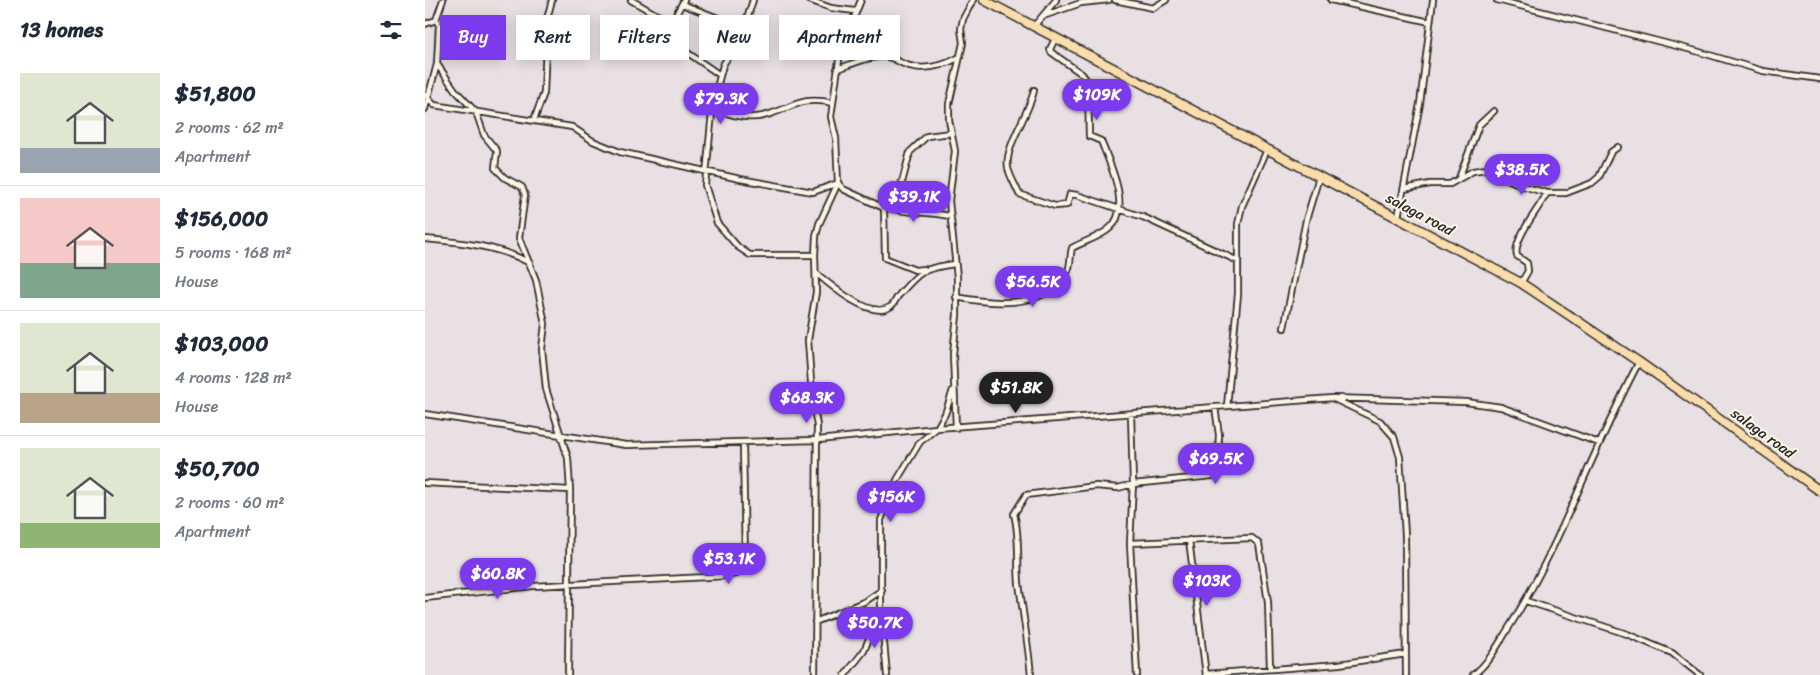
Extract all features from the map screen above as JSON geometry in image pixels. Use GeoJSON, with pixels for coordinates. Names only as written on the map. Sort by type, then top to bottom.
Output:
{"type":"FeatureCollection","features":[{"type":"Feature","properties":{"kind":"main road","name":"salaga road"},"geometry":{"type":"LineString","coordinates":[[985,0],[1521,283],[1639,362],[1820,491]]}},
{"type":"Feature","properties":{"kind":"street"},"geometry":{"type":"LineString","coordinates":[[425,110],[426,96],[437,64],[439,24],[436,20],[443,0]]}},
{"type":"Feature","properties":{"kind":"street"},"geometry":{"type":"LineString","coordinates":[[534,120],[544,93],[547,19],[552,0]]}},
{"type":"Feature","properties":{"kind":"street"},"geometry":{"type":"LineString","coordinates":[[631,0],[657,15]]}},
{"type":"Feature","properties":{"kind":"street"},"geometry":{"type":"LineString","coordinates":[[748,15],[753,0]]}},
{"type":"Feature","properties":{"kind":"street"},"geometry":{"type":"LineString","coordinates":[[809,0],[831,8],[855,12]]}},
{"type":"Feature","properties":{"kind":"street"},"geometry":{"type":"LineString","coordinates":[[815,675],[817,440],[808,340],[816,292],[815,255],[819,224],[837,183],[836,138],[831,117],[837,69],[840,53],[861,0]]}},
{"type":"Feature","properties":{"kind":"street"},"geometry":{"type":"LineString","coordinates":[[956,428],[953,354],[957,315],[957,277],[949,216],[950,181],[955,151],[951,133],[949,104],[960,57],[963,19],[973,0]]}},
{"type":"Feature","properties":{"kind":"street"},"geometry":{"type":"LineString","coordinates":[[1034,26],[1056,0]]}},
{"type":"Feature","properties":{"kind":"street"},"geometry":{"type":"LineString","coordinates":[[1043,16],[1081,3],[1109,0]]}},
{"type":"Feature","properties":{"kind":"street"},"geometry":{"type":"LineString","coordinates":[[1115,0],[1153,8],[1166,0]]}},
{"type":"Feature","properties":{"kind":"street"},"geometry":{"type":"LineString","coordinates":[[1331,0],[1430,22]]}},
{"type":"Feature","properties":{"kind":"street"},"geometry":{"type":"LineString","coordinates":[[1398,217],[1420,104],[1433,0]]}},
{"type":"Feature","properties":{"kind":"street"},"geometry":{"type":"LineString","coordinates":[[1497,0],[1696,51],[1763,71],[1820,79]]}},
{"type":"Feature","properties":{"kind":"street"},"geometry":{"type":"LineString","coordinates":[[676,15],[683,2],[714,15]]}},
{"type":"Feature","properties":{"kind":"street"},"geometry":{"type":"LineString","coordinates":[[425,24],[436,20]]}},
{"type":"Feature","properties":{"kind":"street"},"geometry":{"type":"LineString","coordinates":[[956,297],[986,302],[1019,301],[1041,296],[1063,279],[1069,269],[1072,248],[1110,228],[1117,220],[1120,208],[1119,192],[1101,141],[1089,136],[1088,82],[1083,74],[1051,52],[1050,49],[1056,37]]}},
{"type":"Feature","properties":{"kind":"street"},"geometry":{"type":"LineString","coordinates":[[689,54],[720,75]]}},
{"type":"Feature","properties":{"kind":"street"},"geometry":{"type":"LineString","coordinates":[[837,69],[874,56],[889,56],[906,65],[923,69],[947,64],[960,57]]}},
{"type":"Feature","properties":{"kind":"street"},"geometry":{"type":"LineString","coordinates":[[726,60],[713,102],[714,109],[705,170],[705,185],[717,223],[738,247],[750,255],[815,255]]}},
{"type":"Feature","properties":{"kind":"street"},"geometry":{"type":"LineString","coordinates":[[437,64],[455,90],[476,112],[484,135],[497,151],[495,168],[505,178],[522,187],[525,194],[519,238],[531,264],[545,324],[541,350],[546,389],[568,458],[570,490],[568,675]]}},
{"type":"Feature","properties":{"kind":"street"},"geometry":{"type":"LineString","coordinates":[[1035,90],[1032,104],[1011,147],[1008,167],[1019,194],[1055,206],[1067,205],[1070,194],[1120,208],[1238,261]]}},
{"type":"Feature","properties":{"kind":"street"},"geometry":{"type":"LineString","coordinates":[[426,96],[434,105],[572,127],[593,141],[620,152],[705,170],[813,192],[837,183]]}},
{"type":"Feature","properties":{"kind":"street"},"geometry":{"type":"LineString","coordinates":[[714,109],[742,118],[761,117],[803,100],[833,103]]}},
{"type":"Feature","properties":{"kind":"street"},"geometry":{"type":"LineString","coordinates":[[1459,178],[1479,125],[1494,111]]}},
{"type":"Feature","properties":{"kind":"street"},"geometry":{"type":"LineString","coordinates":[[951,133],[927,136],[910,152],[900,190],[891,196],[885,207],[885,258],[915,270],[954,264]]}},
{"type":"Feature","properties":{"kind":"street"},"geometry":{"type":"LineString","coordinates":[[1404,189],[1430,184],[1450,184],[1473,171],[1486,169],[1523,186],[1547,193],[1566,192],[1593,183],[1599,177],[1611,152],[1618,147]]}},
{"type":"Feature","properties":{"kind":"street"},"geometry":{"type":"LineString","coordinates":[[1227,406],[1238,294],[1238,224],[1242,206],[1267,150]]}},
{"type":"Feature","properties":{"kind":"street"},"geometry":{"type":"LineString","coordinates":[[1283,328],[1306,220],[1319,177]]}},
{"type":"Feature","properties":{"kind":"street"},"geometry":{"type":"LineString","coordinates":[[837,183],[843,189],[901,212],[931,212],[949,216]]}},
{"type":"Feature","properties":{"kind":"street"},"geometry":{"type":"LineString","coordinates":[[1521,283],[1528,271],[1527,263],[1517,256],[1515,250],[1523,231],[1547,193]]}},
{"type":"Feature","properties":{"kind":"street"},"geometry":{"type":"LineString","coordinates":[[425,239],[461,242],[485,247],[515,255],[531,264]]}},
{"type":"Feature","properties":{"kind":"street"},"geometry":{"type":"LineString","coordinates":[[815,272],[856,303],[883,309],[892,307],[913,278],[925,269]]}},
{"type":"Feature","properties":{"kind":"street"},"geometry":{"type":"LineString","coordinates":[[1476,674],[1491,656],[1526,601],[1599,443],[1639,362]]}},
{"type":"Feature","properties":{"kind":"street"},"geometry":{"type":"LineString","coordinates":[[887,675],[881,610],[881,520],[905,466],[920,442],[937,428],[945,414],[954,389]]}},
{"type":"Feature","properties":{"kind":"street"},"geometry":{"type":"LineString","coordinates":[[1333,398],[1379,421],[1394,437],[1400,457],[1405,535],[1406,675]]}},
{"type":"Feature","properties":{"kind":"street"},"geometry":{"type":"LineString","coordinates":[[425,414],[561,433],[626,445],[817,440],[937,428],[1333,398],[1466,402],[1501,407],[1599,443]]}},
{"type":"Feature","properties":{"kind":"street"},"geometry":{"type":"LineString","coordinates":[[1031,675],[1027,626],[1019,582],[1018,528],[1014,514],[1027,495],[1096,486],[1118,488],[1133,484],[1212,476],[1217,472],[1219,435],[1215,408]]}},
{"type":"Feature","properties":{"kind":"street"},"geometry":{"type":"LineString","coordinates":[[1131,414],[1133,484],[1130,543],[1137,675]]}},
{"type":"Feature","properties":{"kind":"street"},"geometry":{"type":"LineString","coordinates":[[425,598],[569,584],[726,576],[739,573],[745,564],[743,442]]}},
{"type":"Feature","properties":{"kind":"street"},"geometry":{"type":"LineString","coordinates":[[425,483],[570,490]]}},
{"type":"Feature","properties":{"kind":"street"},"geometry":{"type":"LineString","coordinates":[[1130,543],[1252,538],[1259,544],[1268,602],[1270,669]]}},
{"type":"Feature","properties":{"kind":"street"},"geometry":{"type":"LineString","coordinates":[[1189,540],[1206,674],[1339,664],[1406,654]]}},
{"type":"Feature","properties":{"kind":"street"},"geometry":{"type":"LineString","coordinates":[[815,622],[866,601],[882,590]]}},
{"type":"Feature","properties":{"kind":"street"},"geometry":{"type":"LineString","coordinates":[[1526,601],[1627,634],[1663,649],[1672,653],[1701,675]]}},
{"type":"Feature","properties":{"kind":"street"},"geometry":{"type":"LineString","coordinates":[[845,675],[864,651],[881,610]]}}]}
